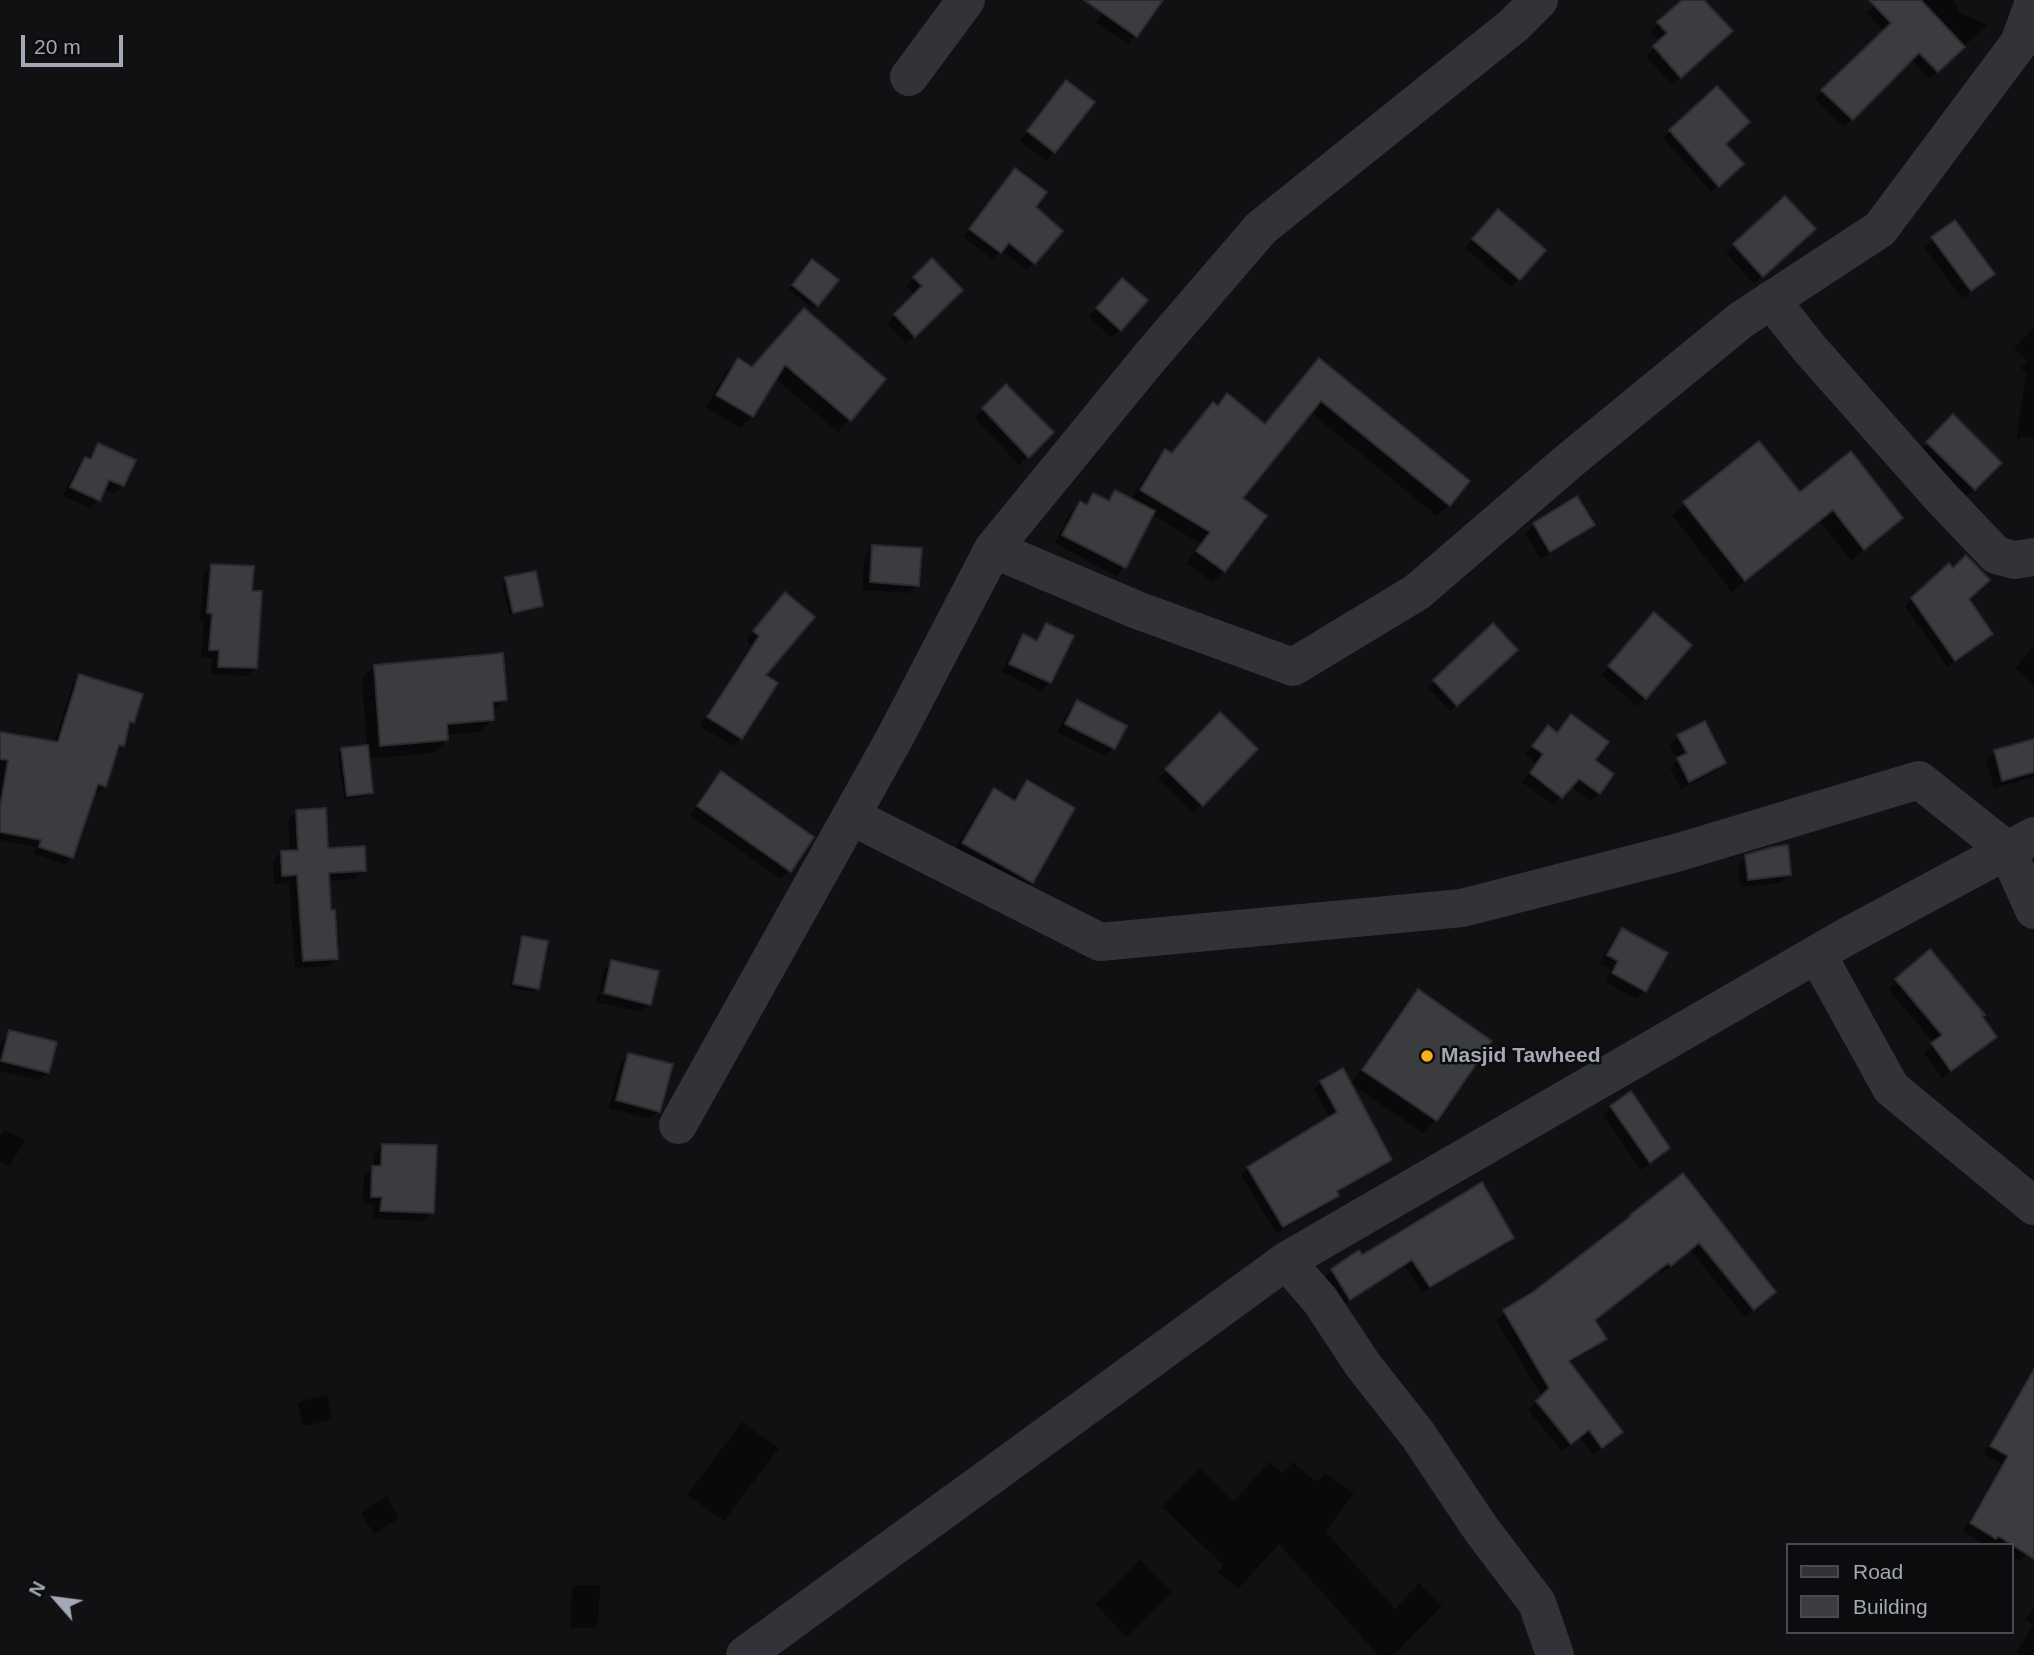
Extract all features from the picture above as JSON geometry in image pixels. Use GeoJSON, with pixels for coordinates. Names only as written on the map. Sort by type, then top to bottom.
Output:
{"type":"FeatureCollection","features":[{"type":"Feature","properties":{"kind":"street"},"geometry":{"type":"LineString","coordinates":[[909,77],[966,0]]}},
{"type":"Feature","properties":{"kind":"street"},"geometry":{"type":"LineString","coordinates":[[678,1125],[894,739],[992,549],[1150,357],[1261,228],[1514,25],[1539,0]]}},
{"type":"Feature","properties":{"kind":"street"},"geometry":{"type":"LineString","coordinates":[[992,549],[1137,610],[1293,667],[1417,592],[1569,461],[1741,320],[1880,229],[2020,43],[2034,2]]}},
{"type":"Feature","properties":{"kind":"street"},"geometry":{"type":"LineString","coordinates":[[1771,300],[1809,348],[1938,495],[1996,555],[2014,560],[2034,557]]}},
{"type":"Feature","properties":{"kind":"street"},"geometry":{"type":"LineString","coordinates":[[851,816],[1100,942],[1462,908],[1676,853],[1919,780],[2021,843],[2034,910]]}},
{"type":"Feature","properties":{"kind":"street"},"geometry":{"type":"LineString","coordinates":[[745,1655],[1286,1261],[1817,954],[2021,843]]}},
{"type":"Feature","properties":{"kind":"street"},"geometry":{"type":"LineString","coordinates":[[1817,954],[1891,1088],[2034,1206]]}},
{"type":"Feature","properties":{"kind":"street"},"geometry":{"type":"LineString","coordinates":[[1286,1261],[1320,1300],[1363,1365],[1418,1435],[1481,1529],[1537,1603],[1555,1655]]}},
{"type":"Feature","properties":{"kind":"building"},"geometry":{"type":"Polygon","coordinates":[[[1084,0],[1163,0],[1137,37],[1084,0]]]}},
{"type":"Feature","properties":{"kind":"building"},"geometry":{"type":"Polygon","coordinates":[[[1682,0],[1704,0],[1733,31],[1681,78],[1653,46],[1667,33],[1657,22],[1682,0]]]}},
{"type":"Feature","properties":{"kind":"building"},"geometry":{"type":"Polygon","coordinates":[[[1869,0],[1921,0],[1965,47],[1938,72],[1919,53],[1853,120],[1821,90],[1891,23],[1869,0]]]}},
{"type":"Feature","properties":{"kind":"building"},"geometry":{"type":"Polygon","coordinates":[[[1066,80],[1095,102],[1055,153],[1027,131],[1066,80]]]}},
{"type":"Feature","properties":{"kind":"building"},"geometry":{"type":"Polygon","coordinates":[[[1717,86],[1750,122],[1726,144],[1744,164],[1719,187],[1669,130],[1717,86]]]}},
{"type":"Feature","properties":{"kind":"building"},"geometry":{"type":"Polygon","coordinates":[[[1015,168],[1047,192],[1036,207],[1063,231],[1035,264],[1009,243],[1001,253],[969,229],[1015,168]]]}},
{"type":"Feature","properties":{"kind":"building"},"geometry":{"type":"Polygon","coordinates":[[[1785,196],[1816,229],[1763,277],[1733,244],[1785,196]]]}},
{"type":"Feature","properties":{"kind":"building"},"geometry":{"type":"Polygon","coordinates":[[[1498,209],[1546,250],[1520,280],[1472,239],[1498,209]]]}},
{"type":"Feature","properties":{"kind":"building"},"geometry":{"type":"Polygon","coordinates":[[[1955,220],[1995,274],[1971,291],[1931,237],[1955,220]]]}},
{"type":"Feature","properties":{"kind":"building"},"geometry":{"type":"Polygon","coordinates":[[[932,258],[963,290],[915,337],[894,314],[922,286],[913,277],[932,258]]]}},
{"type":"Feature","properties":{"kind":"building"},"geometry":{"type":"Polygon","coordinates":[[[812,259],[839,280],[818,306],[792,285],[812,259]]]}},
{"type":"Feature","properties":{"kind":"building"},"geometry":{"type":"Polygon","coordinates":[[[1122,278],[1148,300],[1121,331],[1096,308],[1122,278]]]}},
{"type":"Feature","properties":{"kind":"building"},"geometry":{"type":"Polygon","coordinates":[[[804,308],[886,379],[851,421],[785,365],[753,417],[716,395],[738,358],[752,367],[804,308]]]}},
{"type":"Feature","properties":{"kind":"building"},"geometry":{"type":"Polygon","coordinates":[[[1319,358],[1470,481],[1450,506],[1321,401],[1243,498],[1267,516],[1225,572],[1196,551],[1210,532],[1140,490],[1165,449],[1172,453],[1213,402],[1218,406],[1227,393],[1265,424],[1319,358]]]}},
{"type":"Feature","properties":{"kind":"building"},"geometry":{"type":"Polygon","coordinates":[[[1006,384],[1054,432],[1029,458],[982,408],[1006,384]]]}},
{"type":"Feature","properties":{"kind":"building"},"geometry":{"type":"Polygon","coordinates":[[[1953,414],[2002,463],[1975,490],[1926,442],[1953,414]]]}},
{"type":"Feature","properties":{"kind":"building"},"geometry":{"type":"Polygon","coordinates":[[[1759,441],[1800,492],[1851,451],[1903,518],[1864,550],[1833,510],[1745,581],[1683,502],[1759,441]]]}},
{"type":"Feature","properties":{"kind":"building"},"geometry":{"type":"Polygon","coordinates":[[[98,443],[136,460],[124,486],[109,480],[100,501],[70,487],[85,457],[91,459],[98,443]]]}},
{"type":"Feature","properties":{"kind":"building"},"geometry":{"type":"Polygon","coordinates":[[[1115,490],[1155,511],[1126,568],[1062,535],[1080,501],[1087,505],[1093,493],[1109,501],[1115,490]]]}},
{"type":"Feature","properties":{"kind":"building"},"geometry":{"type":"Polygon","coordinates":[[[1577,496],[1595,525],[1550,552],[1533,523],[1577,496]]]}},
{"type":"Feature","properties":{"kind":"building"},"geometry":{"type":"Polygon","coordinates":[[[872,545],[922,548],[919,586],[870,582],[872,545]]]}},
{"type":"Feature","properties":{"kind":"building"},"geometry":{"type":"Polygon","coordinates":[[[1966,555],[1990,580],[1969,599],[1993,634],[1955,661],[1911,598],[1949,563],[1953,568],[1966,555]]]}},
{"type":"Feature","properties":{"kind":"building"},"geometry":{"type":"Polygon","coordinates":[[[211,564],[254,566],[252,591],[262,591],[257,668],[218,667],[219,650],[209,650],[212,614],[207,613],[211,564]]]}},
{"type":"Feature","properties":{"kind":"building"},"geometry":{"type":"Polygon","coordinates":[[[536,571],[543,606],[513,613],[505,577],[536,571]]]}},
{"type":"Feature","properties":{"kind":"building"},"geometry":{"type":"Polygon","coordinates":[[[785,592],[815,617],[766,675],[778,683],[742,739],[707,717],[759,636],[753,631],[785,592]]]}},
{"type":"Feature","properties":{"kind":"building"},"geometry":{"type":"Polygon","coordinates":[[[1654,612],[1692,645],[1646,699],[1608,666],[1654,612]]]}},
{"type":"Feature","properties":{"kind":"building"},"geometry":{"type":"Polygon","coordinates":[[[1046,623],[1074,636],[1051,683],[1009,664],[1023,634],[1037,641],[1046,623]]]}},
{"type":"Feature","properties":{"kind":"building"},"geometry":{"type":"Polygon","coordinates":[[[1493,623],[1518,650],[1457,706],[1433,680],[1493,623]]]}},
{"type":"Feature","properties":{"kind":"building"},"geometry":{"type":"Polygon","coordinates":[[[503,653],[507,700],[493,702],[494,720],[447,724],[448,740],[380,746],[374,665],[503,653]]]}},
{"type":"Feature","properties":{"kind":"building"},"geometry":{"type":"Polygon","coordinates":[[[79,674],[143,694],[134,723],[130,721],[124,746],[119,745],[106,787],[98,784],[73,858],[39,847],[41,840],[0,832],[0,807],[8,760],[0,759],[0,732],[58,742],[79,674]]]}},
{"type":"Feature","properties":{"kind":"building"},"geometry":{"type":"Polygon","coordinates":[[[1077,700],[1127,726],[1115,749],[1065,724],[1077,700]]]}},
{"type":"Feature","properties":{"kind":"building"},"geometry":{"type":"Polygon","coordinates":[[[1220,712],[1258,749],[1203,806],[1165,769],[1220,712]]]}},
{"type":"Feature","properties":{"kind":"building"},"geometry":{"type":"Polygon","coordinates":[[[1571,714],[1609,742],[1595,760],[1614,774],[1600,794],[1579,779],[1562,798],[1530,773],[1543,754],[1532,746],[1548,725],[1557,733],[1571,714]]]}},
{"type":"Feature","properties":{"kind":"building"},"geometry":{"type":"Polygon","coordinates":[[[1705,721],[1726,763],[1689,782],[1677,758],[1687,753],[1677,735],[1705,721]]]}},
{"type":"Feature","properties":{"kind":"building"},"geometry":{"type":"Polygon","coordinates":[[[2034,739],[2034,772],[2002,781],[1994,750],[2034,739]]]}},
{"type":"Feature","properties":{"kind":"building"},"geometry":{"type":"Polygon","coordinates":[[[368,745],[373,793],[347,796],[341,748],[368,745]]]}},
{"type":"Feature","properties":{"kind":"building"},"geometry":{"type":"Polygon","coordinates":[[[721,771],[814,837],[791,872],[697,806],[721,771]]]}},
{"type":"Feature","properties":{"kind":"building"},"geometry":{"type":"Polygon","coordinates":[[[1027,780],[1075,808],[1033,883],[962,843],[994,788],[1015,801],[1027,780]]]}},
{"type":"Feature","properties":{"kind":"building"},"geometry":{"type":"Polygon","coordinates":[[[326,808],[328,848],[365,846],[366,871],[329,873],[331,910],[335,910],[338,959],[303,961],[297,875],[282,876],[281,851],[298,850],[296,810],[326,808]]]}},
{"type":"Feature","properties":{"kind":"building"},"geometry":{"type":"Polygon","coordinates":[[[1788,845],[1791,875],[1748,880],[1745,855],[1788,845]]]}},
{"type":"Feature","properties":{"kind":"building"},"geometry":{"type":"Polygon","coordinates":[[[1622,928],[1668,953],[1646,992],[1612,973],[1618,961],[1607,955],[1622,928]]]}},
{"type":"Feature","properties":{"kind":"building"},"geometry":{"type":"Polygon","coordinates":[[[522,936],[548,941],[539,989],[513,984],[522,936]]]}},
{"type":"Feature","properties":{"kind":"building"},"geometry":{"type":"Polygon","coordinates":[[[1930,949],[1985,1015],[1982,1016],[1997,1037],[1951,1071],[1931,1043],[1942,1035],[1895,979],[1930,949]]]}},
{"type":"Feature","properties":{"kind":"building"},"geometry":{"type":"Polygon","coordinates":[[[611,960],[659,971],[651,1005],[604,993],[611,960]]]}},
{"type":"Feature","properties":{"kind":"building","name":"Masjid Tawheed"},"geometry":{"type":"Polygon","coordinates":[[[1418,989],[1492,1041],[1437,1121],[1362,1070],[1418,989]]]}},
{"type":"Feature","properties":{"kind":"building"},"geometry":{"type":"Polygon","coordinates":[[[9,1030],[57,1042],[49,1073],[1,1061],[9,1030]]]}},
{"type":"Feature","properties":{"kind":"building"},"geometry":{"type":"Polygon","coordinates":[[[628,1053],[673,1064],[660,1112],[616,1100],[628,1053]]]}},
{"type":"Feature","properties":{"kind":"building"},"geometry":{"type":"Polygon","coordinates":[[[1343,1068],[1392,1160],[1337,1191],[1339,1196],[1283,1227],[1247,1167],[1337,1112],[1320,1081],[1343,1068]]]}},
{"type":"Feature","properties":{"kind":"building"},"geometry":{"type":"Polygon","coordinates":[[[1631,1091],[1670,1148],[1650,1163],[1610,1106],[1631,1091]]]}},
{"type":"Feature","properties":{"kind":"building"},"geometry":{"type":"Polygon","coordinates":[[[382,1144],[437,1145],[434,1213],[380,1211],[382,1197],[371,1197],[372,1166],[381,1166],[382,1144]]]}},
{"type":"Feature","properties":{"kind":"building"},"geometry":{"type":"Polygon","coordinates":[[[1683,1173],[1776,1292],[1754,1310],[1699,1243],[1671,1266],[1668,1263],[1595,1320],[1607,1339],[1569,1361],[1623,1432],[1602,1448],[1589,1430],[1571,1444],[1536,1401],[1549,1388],[1503,1310],[1533,1292],[1683,1173]]]}},
{"type":"Feature","properties":{"kind":"building"},"geometry":{"type":"Polygon","coordinates":[[[1482,1182],[1514,1238],[1430,1287],[1412,1260],[1350,1300],[1331,1269],[1359,1250],[1362,1255],[1482,1182]]]}},
{"type":"Feature","properties":{"kind":"building"},"geometry":{"type":"Polygon","coordinates":[[[2034,1369],[2034,1559],[2013,1543],[1998,1536],[1996,1539],[1970,1523],[2008,1456],[1990,1446],[2034,1369]]]}},
{"type":"Feature","properties":{"kind":"place","name":"Masjid Tawheed"},"geometry":{"type":"Point","coordinates":[1427,1056]}}]}
